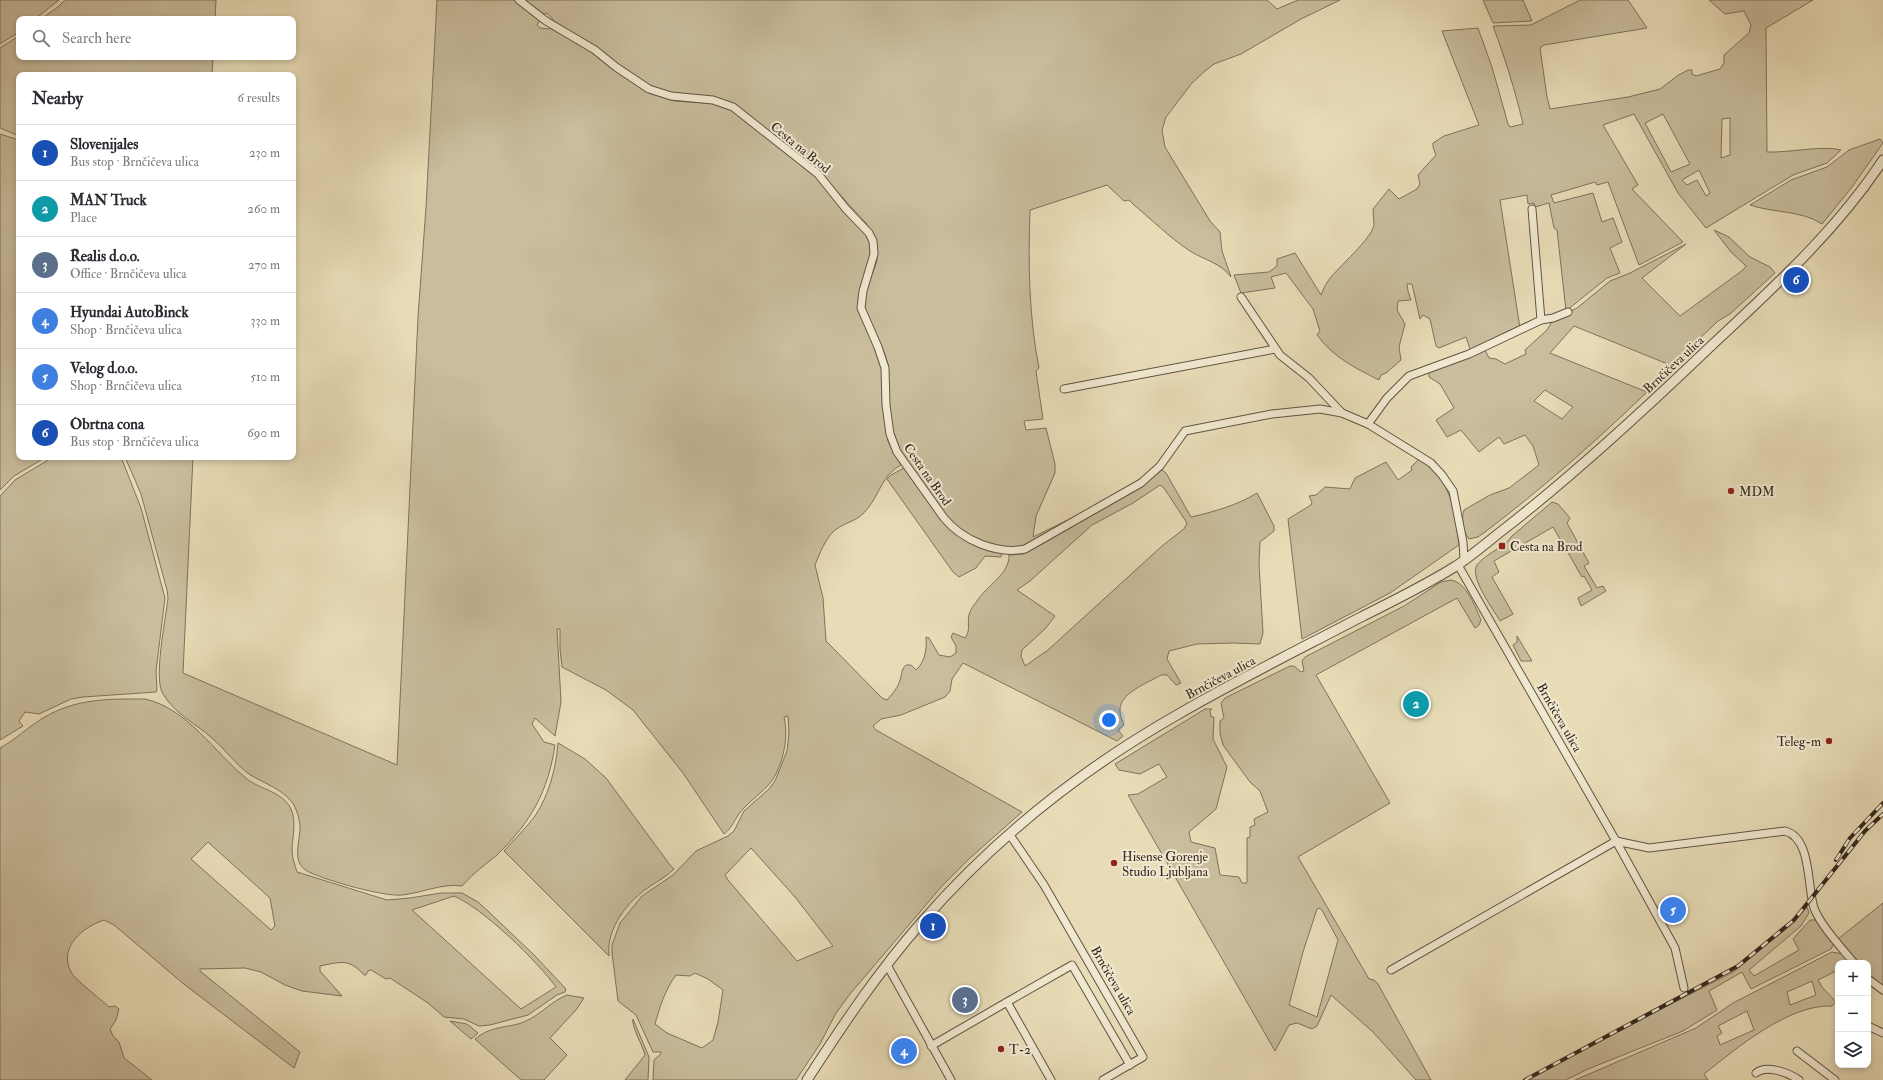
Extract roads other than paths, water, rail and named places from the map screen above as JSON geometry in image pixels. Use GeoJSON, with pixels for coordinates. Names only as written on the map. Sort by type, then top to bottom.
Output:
{"type":"FeatureCollection","features":[{"type":"Feature","properties":{"kind":"street","name":"Cesta na Brod"},"geometry":{"type":"LineString","coordinates":[[519,0],[546,21],[595,50],[616,67],[649,89],[671,96],[713,100],[733,107],[818,174],[846,209],[869,233],[873,241],[874,254],[863,291],[861,308],[878,347],[885,368],[886,405],[893,444],[905,465],[944,518],[950,525],[967,537],[988,546],[1009,551],[1017,551],[1033,546],[1141,483],[1160,466],[1185,431],[1193,428],[1306,409],[1320,409],[1342,413],[1368,424],[1431,463],[1442,475],[1452,491],[1464,542],[1461,562]]}},
{"type":"Feature","properties":{"kind":"street","name":"Brnčičeva ulica"},"geometry":{"type":"LineString","coordinates":[[807,1080],[863,997],[887,965],[938,904],[1010,835],[1059,794],[1106,760],[1173,717],[1414,590],[1461,562],[1551,492],[1655,399],[1749,310],[1834,226],[1883,160]]}},
{"type":"Feature","properties":{"kind":"street"},"geometry":{"type":"LineString","coordinates":[[1532,209],[1541,320]]}},
{"type":"Feature","properties":{"kind":"street"},"geometry":{"type":"LineString","coordinates":[[1241,297],[1275,349],[1290,364],[1317,385],[1342,413]]}},
{"type":"Feature","properties":{"kind":"street"},"geometry":{"type":"LineString","coordinates":[[1368,424],[1387,398],[1409,376],[1469,354],[1541,320],[1553,318],[1568,312]]}},
{"type":"Feature","properties":{"kind":"street"},"geometry":{"type":"LineString","coordinates":[[1064,389],[1275,349]]}},
{"type":"Feature","properties":{"kind":"street","name":"Brnčičeva ulica"},"geometry":{"type":"LineString","coordinates":[[1461,562],[1675,948],[1684,988]]}},
{"type":"Feature","properties":{"kind":"street"},"geometry":{"type":"LineString","coordinates":[[1391,970],[1616,841],[1649,848],[1785,831],[1792,832],[1798,839],[1810,874],[1814,909],[1830,933],[1852,960]]}},
{"type":"Feature","properties":{"kind":"street","name":"Brnčičeva ulica"},"geometry":{"type":"LineString","coordinates":[[1010,835],[1044,885],[1143,1057],[1130,1065]]}},
{"type":"Feature","properties":{"kind":"street"},"geometry":{"type":"LineString","coordinates":[[887,965],[951,1080]]}},
{"type":"Feature","properties":{"kind":"street"},"geometry":{"type":"LineString","coordinates":[[931,1046],[1072,965],[1130,1065],[1103,1080]]}},
{"type":"Feature","properties":{"kind":"street"},"geometry":{"type":"LineString","coordinates":[[1871,981],[1883,990]]}},
{"type":"Feature","properties":{"kind":"street"},"geometry":{"type":"LineString","coordinates":[[1007,1002],[1051,1080]]}},
{"type":"Feature","properties":{"kind":"street"},"geometry":{"type":"LineString","coordinates":[[1871,1027],[1883,1033]]}},
{"type":"Feature","properties":{"kind":"street"},"geometry":{"type":"LineString","coordinates":[[1797,1051],[1835,1080]]}},
{"type":"Feature","properties":{"kind":"street"},"geometry":{"type":"LineString","coordinates":[[1756,1074],[1762,1069],[1784,1071],[1799,1080]]}},
{"type":"Feature","properties":{"kind":"railway"},"geometry":{"type":"LineString","coordinates":[[1836,860],[1850,838],[1883,803]]}},
{"type":"Feature","properties":{"kind":"railway"},"geometry":{"type":"LineString","coordinates":[[1525,1080],[1738,966],[1794,920],[1865,831],[1883,814]]}},
{"type":"Feature","properties":{"kind":"place","name":"Obrtna cona"},"geometry":{"type":"Point","coordinates":[1796,280]}},
{"type":"Feature","properties":{"kind":"place","name":"MDM"},"geometry":{"type":"Point","coordinates":[1731,491]}},
{"type":"Feature","properties":{"kind":"place","name":"Cesta na Brod"},"geometry":{"type":"Point","coordinates":[1502,546]}},
{"type":"Feature","properties":{"kind":"place","name":"MAN Truck"},"geometry":{"type":"Point","coordinates":[1416,704]}},
{"type":"Feature","properties":{"kind":"place","name":"Teleg-m"},"geometry":{"type":"Point","coordinates":[1829,741]}},
{"type":"Feature","properties":{"kind":"place","name":"Hisense Gorenje Studio Ljubljana"},"geometry":{"type":"Point","coordinates":[1114,863]}},
{"type":"Feature","properties":{"kind":"place","name":"Velog d.o.o."},"geometry":{"type":"Point","coordinates":[1673,910]}},
{"type":"Feature","properties":{"kind":"place","name":"Slovenijales"},"geometry":{"type":"Point","coordinates":[933,926]}},
{"type":"Feature","properties":{"kind":"place","name":"Realis d.o.o."},"geometry":{"type":"Point","coordinates":[965,1000]}},
{"type":"Feature","properties":{"kind":"place","name":"T-2"},"geometry":{"type":"Point","coordinates":[1001,1049]}},
{"type":"Feature","properties":{"kind":"place","name":"Hyundai AutoBinck"},"geometry":{"type":"Point","coordinates":[904,1051]}}]}
